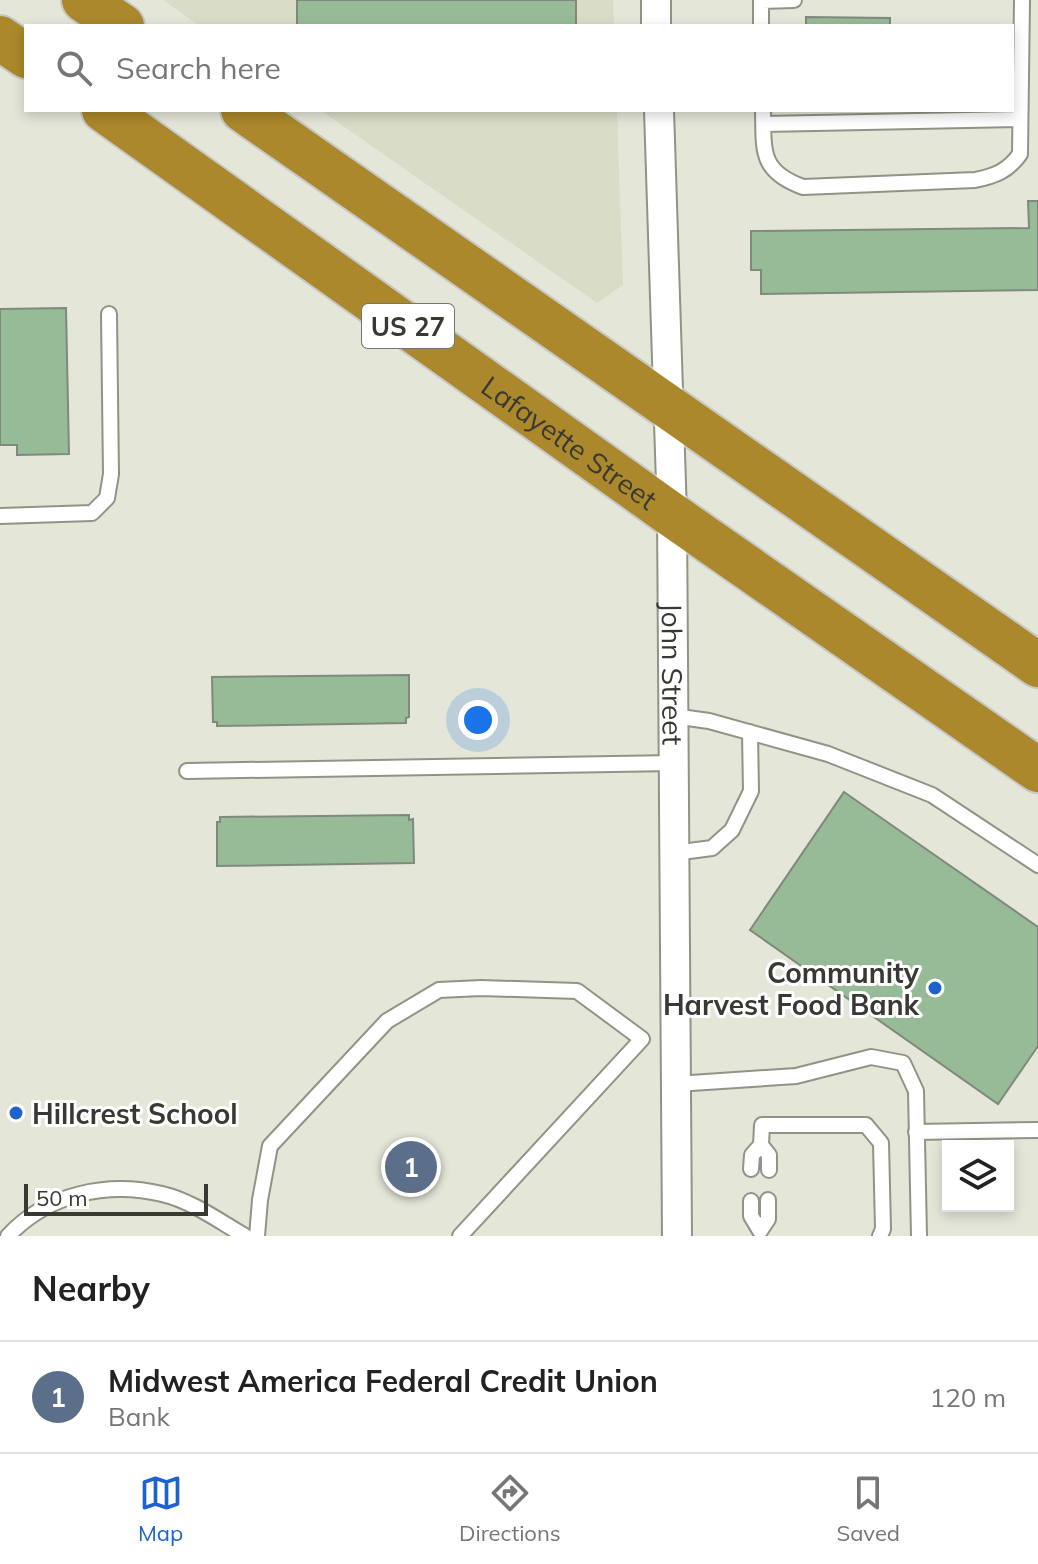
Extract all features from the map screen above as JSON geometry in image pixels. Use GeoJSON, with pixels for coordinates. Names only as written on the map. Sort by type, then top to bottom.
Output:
{"type":"FeatureCollection","features":[{"type":"Feature","properties":{"kind":"highway"},"geometry":{"type":"LineString","coordinates":[[84,0],[119,24]]}},
{"type":"Feature","properties":{"kind":"highway"},"geometry":{"type":"LineString","coordinates":[[0,38],[24,55]]}},
{"type":"Feature","properties":{"kind":"highway","name":"Lafayette Street"},"geometry":{"type":"LineString","coordinates":[[107,112],[672,515],[1038,770]]}},
{"type":"Feature","properties":{"kind":"highway","name":"US 27"},"geometry":{"type":"LineString","coordinates":[[246,112],[1038,665]]}},
{"type":"Feature","properties":{"kind":"street"},"geometry":{"type":"LineString","coordinates":[[656,0],[656,24]]}},
{"type":"Feature","properties":{"kind":"street","name":"John Street"},"geometry":{"type":"LineString","coordinates":[[659,112],[672,515],[674,853],[659,1041],[676,1084],[677,1236]]}},
{"type":"Feature","properties":{"kind":"lane"},"geometry":{"type":"LineString","coordinates":[[761,24],[761,0],[794,0]]}},
{"type":"Feature","properties":{"kind":"lane"},"geometry":{"type":"LineString","coordinates":[[1020,119],[764,117],[764,154],[772,170],[784,180],[803,187],[975,180],[994,176],[1012,166],[1020,154],[1022,0]]}},
{"type":"Feature","properties":{"kind":"lane"},"geometry":{"type":"LineString","coordinates":[[0,516],[92,513],[107,498],[111,474],[109,314]]}},
{"type":"Feature","properties":{"kind":"lane"},"geometry":{"type":"LineString","coordinates":[[673,716],[709,721],[828,754],[932,795],[1038,865]]}},
{"type":"Feature","properties":{"kind":"lane"},"geometry":{"type":"LineString","coordinates":[[674,853],[712,848],[732,830],[751,791],[750,732]]}},
{"type":"Feature","properties":{"kind":"lane"},"geometry":{"type":"LineString","coordinates":[[187,771],[674,763]]}},
{"type":"Feature","properties":{"kind":"lane"},"geometry":{"type":"LineString","coordinates":[[257,1236],[270,1146],[387,1021],[439,990],[577,991],[659,1041],[460,1236]]}},
{"type":"Feature","properties":{"kind":"lane"},"geometry":{"type":"LineString","coordinates":[[676,1084],[796,1076],[871,1057],[903,1063],[916,1091],[919,1236]]}},
{"type":"Feature","properties":{"kind":"lane"},"geometry":{"type":"LineString","coordinates":[[751,1169],[752,1155],[761,1145],[762,1125],[866,1125],[881,1143],[883,1229],[880,1236]]}},
{"type":"Feature","properties":{"kind":"lane"},"geometry":{"type":"LineString","coordinates":[[916,1132],[1038,1130]]}},
{"type":"Feature","properties":{"kind":"lane"},"geometry":{"type":"LineString","coordinates":[[761,1145],[769,1155],[769,1170]]}},
{"type":"Feature","properties":{"kind":"lane"},"geometry":{"type":"LineString","coordinates":[[8,1236],[25,1219],[60,1199],[120,1189],[163,1194],[199,1209],[245,1236]]}},
{"type":"Feature","properties":{"kind":"lane"},"geometry":{"type":"LineString","coordinates":[[760,1233],[768,1219],[768,1200]]}},
{"type":"Feature","properties":{"kind":"lane"},"geometry":{"type":"LineString","coordinates":[[751,1201],[751,1216],[760,1233]]}},
{"type":"Feature","properties":{"kind":"shaded area"},"geometry":{"type":"Polygon","coordinates":[[[163,0],[613,0],[614,24],[197,24],[163,0]]]}},
{"type":"Feature","properties":{"kind":"shaded area"},"geometry":{"type":"Polygon","coordinates":[[[323,112],[617,112],[623,285],[597,303],[323,112]]]}},
{"type":"Feature","properties":{"kind":"building"},"geometry":{"type":"Polygon","coordinates":[[[297,0],[576,0],[576,24],[297,24],[297,0]]]}},
{"type":"Feature","properties":{"kind":"building"},"geometry":{"type":"Polygon","coordinates":[[[806,17],[890,18],[890,24],[806,24],[806,17]]]}},
{"type":"Feature","properties":{"kind":"building"},"geometry":{"type":"Polygon","coordinates":[[[1028,201],[1038,201],[1038,290],[761,294],[761,270],[751,270],[751,231],[1029,228],[1028,201]]]}},
{"type":"Feature","properties":{"kind":"building"},"geometry":{"type":"Polygon","coordinates":[[[66,308],[69,454],[17,455],[17,445],[0,445],[0,309],[66,308]]]}},
{"type":"Feature","properties":{"kind":"building"},"geometry":{"type":"Polygon","coordinates":[[[409,675],[409,717],[406,723],[217,726],[217,722],[213,722],[212,677],[409,675]]]}},
{"type":"Feature","properties":{"kind":"building","name":"Community Harvest Food Bank"},"geometry":{"type":"Polygon","coordinates":[[[844,792],[1038,927],[1038,1046],[998,1104],[750,930],[844,792]]]}},
{"type":"Feature","properties":{"kind":"building"},"geometry":{"type":"Polygon","coordinates":[[[409,815],[409,820],[413,819],[414,863],[217,866],[217,822],[220,822],[220,817],[409,815]]]}},
{"type":"Feature","properties":{"kind":"place","name":"Community Harvest Food Bank"},"geometry":{"type":"Point","coordinates":[935,988]}},
{"type":"Feature","properties":{"kind":"place","name":"Hillcrest School"},"geometry":{"type":"Point","coordinates":[16,1113]}},
{"type":"Feature","properties":{"kind":"place","name":"Midwest America Federal Credit Union"},"geometry":{"type":"Point","coordinates":[411,1167]}}]}
